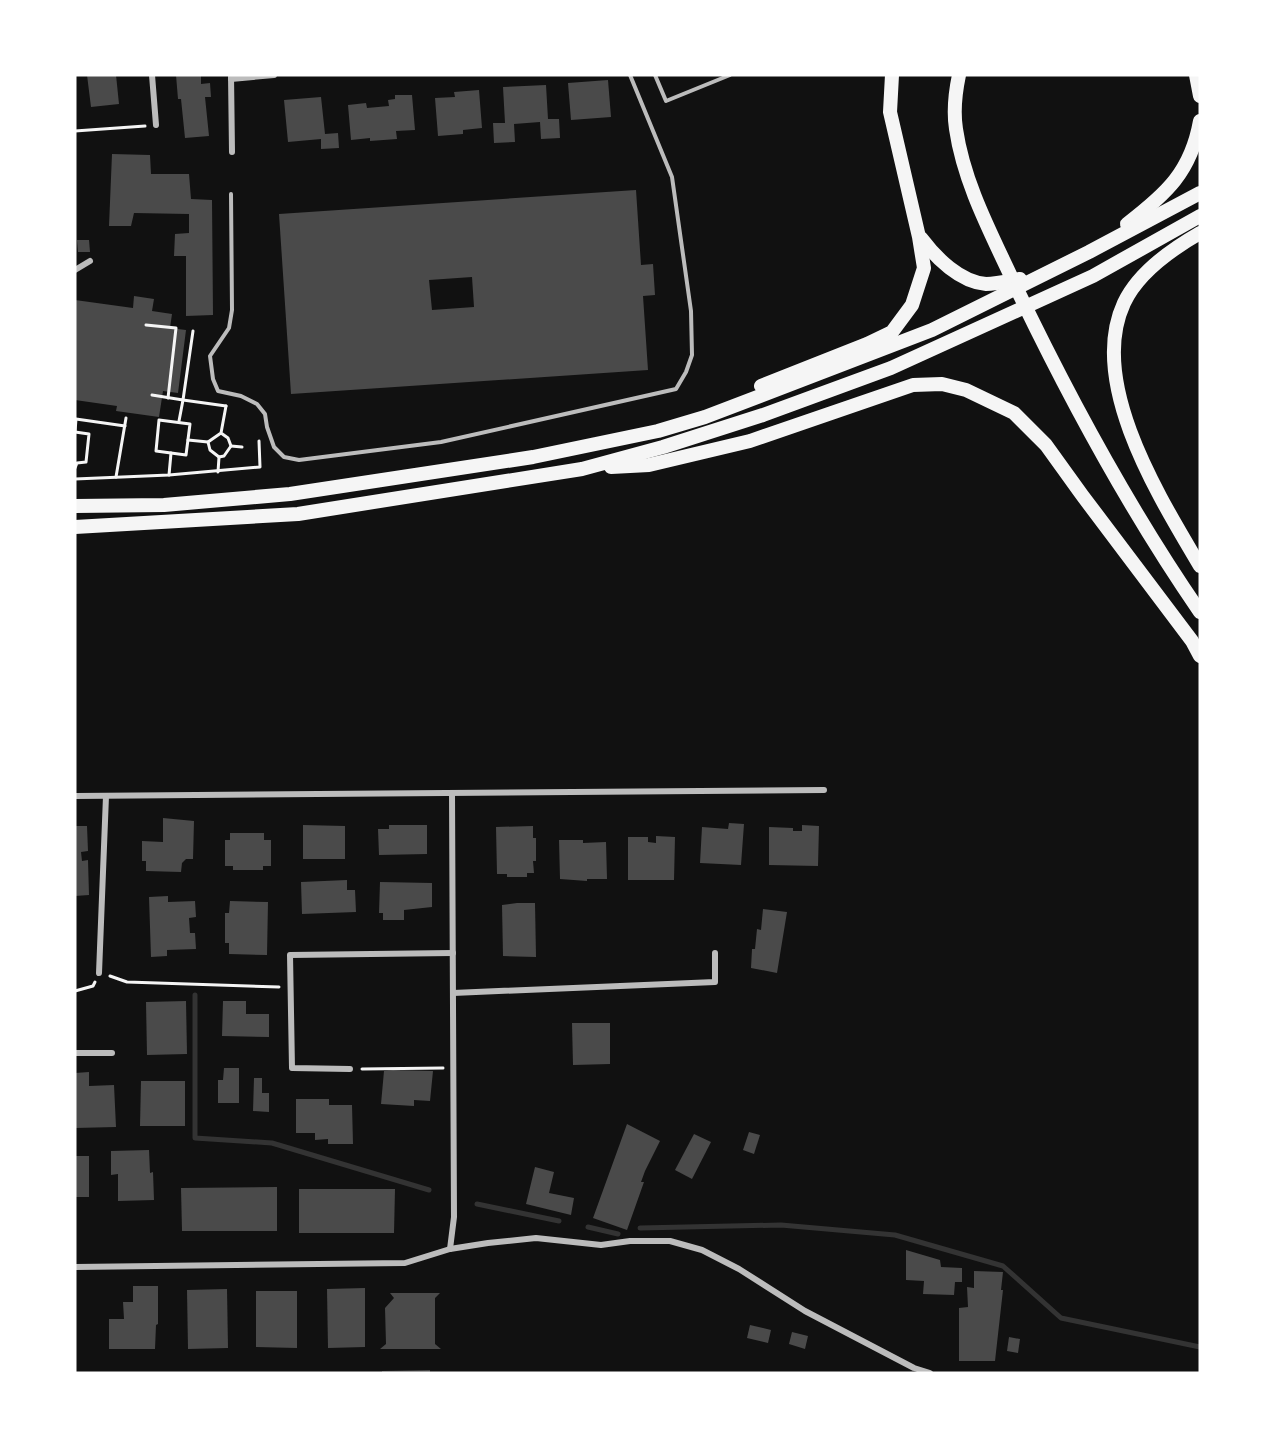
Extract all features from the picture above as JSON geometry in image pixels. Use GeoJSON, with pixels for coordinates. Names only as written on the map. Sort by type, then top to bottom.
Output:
{"type":"FeatureCollection","features":[{"type":"Feature","properties":{"kind":"highway"},"geometry":{"type":"LineString","coordinates":[[705,417],[726,399],[892,332],[912,305],[924,268],[890,112],[892,75]]}},
{"type":"Feature","properties":{"kind":"highway"},"geometry":{"type":"LineString","coordinates":[[959,75],[953,103],[956,129],[964,168],[982,215],[1049,356],[1123,491],[1200,612]]}},
{"type":"Feature","properties":{"kind":"highway"},"geometry":{"type":"LineString","coordinates":[[1196,75],[1200,96]]}},
{"type":"Feature","properties":{"kind":"highway"},"geometry":{"type":"LineString","coordinates":[[1089,252],[1160,198],[1182,171],[1196,143],[1200,121]]}},
{"type":"Feature","properties":{"kind":"highway"},"geometry":{"type":"LineString","coordinates":[[75,506],[165,505],[290,494],[591,446],[658,431],[705,417],[932,330],[1089,252],[1200,193]]}},
{"type":"Feature","properties":{"kind":"highway"},"geometry":{"type":"LineString","coordinates":[[582,469],[763,415],[891,368],[1093,276],[1200,216]]}},
{"type":"Feature","properties":{"kind":"highway"},"geometry":{"type":"LineString","coordinates":[[1200,233],[1180,244],[1138,282],[1124,303],[1116,330],[1113,359],[1118,392],[1134,441],[1164,503],[1200,566]]}},
{"type":"Feature","properties":{"kind":"highway"},"geometry":{"type":"LineString","coordinates":[[919,237],[935,257],[959,275],[985,284],[1019,279],[1057,268]]}},
{"type":"Feature","properties":{"kind":"highway"},"geometry":{"type":"LineString","coordinates":[[75,527],[298,514],[582,469],[649,465],[750,441],[913,385],[942,384],[966,390],[1014,413],[1046,445],[1192,640],[1200,656]]}},
{"type":"Feature","properties":{"kind":"street"},"geometry":{"type":"LineString","coordinates":[[152,75],[156,125]]}},
{"type":"Feature","properties":{"kind":"street"},"geometry":{"type":"LineString","coordinates":[[232,152],[231,77],[274,75]]}},
{"type":"Feature","properties":{"kind":"street"},"geometry":{"type":"LineString","coordinates":[[75,270],[90,261]]}},
{"type":"Feature","properties":{"kind":"street"},"geometry":{"type":"LineString","coordinates":[[75,796],[824,790]]}},
{"type":"Feature","properties":{"kind":"street"},"geometry":{"type":"LineString","coordinates":[[450,1249],[454,1217],[452,792]]}},
{"type":"Feature","properties":{"kind":"street"},"geometry":{"type":"LineString","coordinates":[[99,973],[106,796]]}},
{"type":"Feature","properties":{"kind":"street"},"geometry":{"type":"LineString","coordinates":[[350,1069],[292,1068],[290,955],[453,953]]}},
{"type":"Feature","properties":{"kind":"street"},"geometry":{"type":"LineString","coordinates":[[453,993],[715,982],[716,953]]}},
{"type":"Feature","properties":{"kind":"street"},"geometry":{"type":"LineString","coordinates":[[75,1053],[112,1053]]}},
{"type":"Feature","properties":{"kind":"street"},"geometry":{"type":"LineString","coordinates":[[75,1267],[405,1263],[450,1249],[536,1238],[601,1245],[630,1241],[670,1241],[702,1250],[739,1269],[806,1311],[914,1368],[930,1373]]}},
{"type":"Feature","properties":{"kind":"lane"},"geometry":{"type":"LineString","coordinates":[[231,194],[232,310],[229,328],[210,356],[213,379],[218,391],[241,396],[257,404],[266,414],[267,427],[274,447],[284,457],[299,460],[441,442],[676,389],[686,372],[692,354],[691,311],[672,177],[630,75]]}},
{"type":"Feature","properties":{"kind":"lane"},"geometry":{"type":"LineString","coordinates":[[655,75],[666,100],[730,75]]}},
{"type":"Feature","properties":{"kind":"path"},"geometry":{"type":"LineString","coordinates":[[75,131],[156,125]]}},
{"type":"Feature","properties":{"kind":"path"},"geometry":{"type":"LineString","coordinates":[[146,325],[176,328],[168,398]]}},
{"type":"Feature","properties":{"kind":"path"},"geometry":{"type":"LineString","coordinates":[[179,421],[192,332]]}},
{"type":"Feature","properties":{"kind":"path"},"geometry":{"type":"LineString","coordinates":[[152,395],[233,407]]}},
{"type":"Feature","properties":{"kind":"path"},"geometry":{"type":"LineString","coordinates":[[188,440],[208,442],[222,433],[226,406]]}},
{"type":"Feature","properties":{"kind":"path"},"geometry":{"type":"LineString","coordinates":[[116,477],[126,418]]}},
{"type":"Feature","properties":{"kind":"path"},"geometry":{"type":"LineString","coordinates":[[75,468],[77,463],[86,462],[89,434],[75,432],[76,419],[125,426]]}},
{"type":"Feature","properties":{"kind":"path"},"geometry":{"type":"LineString","coordinates":[[159,420],[179,421],[190,424],[186,455],[156,452],[159,420]]}},
{"type":"Feature","properties":{"kind":"path"},"geometry":{"type":"LineString","coordinates":[[222,433],[228,438],[231,446]]}},
{"type":"Feature","properties":{"kind":"path"},"geometry":{"type":"LineString","coordinates":[[75,479],[218,472],[260,467],[259,437]]}},
{"type":"Feature","properties":{"kind":"path"},"geometry":{"type":"LineString","coordinates":[[208,442],[210,450],[219,457]]}},
{"type":"Feature","properties":{"kind":"path"},"geometry":{"type":"LineString","coordinates":[[231,446],[242,447]]}},
{"type":"Feature","properties":{"kind":"path"},"geometry":{"type":"LineString","coordinates":[[219,457],[224,456],[231,446]]}},
{"type":"Feature","properties":{"kind":"path"},"geometry":{"type":"LineString","coordinates":[[169,475],[171,453]]}},
{"type":"Feature","properties":{"kind":"path"},"geometry":{"type":"LineString","coordinates":[[218,472],[219,457]]}},
{"type":"Feature","properties":{"kind":"path"},"geometry":{"type":"LineString","coordinates":[[75,991],[93,986],[99,973],[127,982],[290,988]]}},
{"type":"Feature","properties":{"kind":"path"},"geometry":{"type":"LineString","coordinates":[[350,1069],[453,1068]]}},
{"type":"Feature","properties":{"kind":"building"},"geometry":{"type":"Polygon","coordinates":[[[87,75],[116,75],[119,104],[91,107],[87,75]]]}},
{"type":"Feature","properties":{"kind":"building"},"geometry":{"type":"Polygon","coordinates":[[[176,75],[201,75],[201,84],[210,83],[211,97],[205,97],[209,136],[185,138],[176,75]]]}},
{"type":"Feature","properties":{"kind":"building"},"geometry":{"type":"Polygon","coordinates":[[[608,80],[611,117],[571,120],[568,83],[608,80]]]}},
{"type":"Feature","properties":{"kind":"building"},"geometry":{"type":"Polygon","coordinates":[[[546,85],[548,119],[559,119],[560,138],[541,139],[540,122],[514,124],[515,142],[494,143],[493,123],[505,123],[503,87],[546,85]]]}},
{"type":"Feature","properties":{"kind":"building"},"geometry":{"type":"Polygon","coordinates":[[[479,90],[482,128],[463,130],[463,134],[438,136],[435,98],[455,97],[454,92],[479,90]]]}},
{"type":"Feature","properties":{"kind":"building"},"geometry":{"type":"Polygon","coordinates":[[[395,95],[412,95],[415,130],[396,131],[397,139],[351,140],[348,105],[366,103],[367,108],[389,106],[388,100],[395,99],[395,95]]]}},
{"type":"Feature","properties":{"kind":"building"},"geometry":{"type":"Polygon","coordinates":[[[321,97],[325,134],[338,133],[339,148],[321,149],[321,139],[288,142],[284,100],[321,97]]]}},
{"type":"Feature","properties":{"kind":"building"},"geometry":{"type":"Polygon","coordinates":[[[112,154],[150,155],[151,174],[189,174],[191,199],[212,200],[213,315],[186,316],[186,256],[174,256],[175,234],[189,233],[189,214],[134,213],[131,226],[109,226],[112,154]]]}},
{"type":"Feature","properties":{"kind":"building"},"geometry":{"type":"Polygon","coordinates":[[[636,190],[641,265],[653,264],[655,295],[643,296],[648,370],[291,394],[279,214],[636,190]],[[472,277],[429,280],[432,310],[474,307],[472,277]]]}},
{"type":"Feature","properties":{"kind":"building"},"geometry":{"type":"Polygon","coordinates":[[[77,240],[89,240],[90,252],[78,252],[77,240]]]}},
{"type":"Feature","properties":{"kind":"building"},"geometry":{"type":"Polygon","coordinates":[[[134,296],[154,299],[152,311],[172,314],[170,328],[186,330],[178,393],[163,391],[159,417],[116,411],[117,406],[75,400],[75,300],[133,308],[134,296]]]}},
{"type":"Feature","properties":{"kind":"building"},"geometry":{"type":"Polygon","coordinates":[[[163,818],[194,821],[193,859],[186,859],[182,863],[181,872],[146,871],[146,861],[142,861],[142,841],[163,842],[163,818]]]}},
{"type":"Feature","properties":{"kind":"building"},"geometry":{"type":"Polygon","coordinates":[[[729,823],[744,824],[741,865],[700,863],[702,827],[728,829],[729,823]]]}},
{"type":"Feature","properties":{"kind":"building"},"geometry":{"type":"Polygon","coordinates":[[[303,825],[345,826],[345,859],[303,859],[303,825]]]}},
{"type":"Feature","properties":{"kind":"building"},"geometry":{"type":"Polygon","coordinates":[[[389,825],[427,825],[427,854],[379,855],[378,829],[389,829],[389,825]]]}},
{"type":"Feature","properties":{"kind":"building"},"geometry":{"type":"Polygon","coordinates":[[[802,825],[819,826],[818,866],[769,865],[769,827],[793,828],[793,831],[802,831],[802,825]]]}},
{"type":"Feature","properties":{"kind":"building"},"geometry":{"type":"Polygon","coordinates":[[[75,826],[87,826],[88,851],[81,852],[82,861],[88,860],[89,895],[75,896],[75,826]]]}},
{"type":"Feature","properties":{"kind":"building"},"geometry":{"type":"Polygon","coordinates":[[[533,826],[533,838],[536,838],[534,873],[527,873],[527,877],[507,877],[507,874],[497,874],[496,827],[533,826]]]}},
{"type":"Feature","properties":{"kind":"building"},"geometry":{"type":"Polygon","coordinates":[[[230,833],[264,833],[264,840],[271,840],[271,866],[263,866],[263,870],[233,870],[233,866],[225,866],[225,840],[230,840],[230,833]]]}},
{"type":"Feature","properties":{"kind":"building"},"geometry":{"type":"Polygon","coordinates":[[[656,836],[675,837],[674,880],[628,880],[628,837],[648,837],[648,842],[656,843],[656,836]]]}},
{"type":"Feature","properties":{"kind":"building"},"geometry":{"type":"Polygon","coordinates":[[[559,840],[583,840],[583,843],[606,842],[607,879],[587,879],[587,881],[560,879],[559,840]]]}},
{"type":"Feature","properties":{"kind":"building"},"geometry":{"type":"Polygon","coordinates":[[[347,880],[347,890],[355,890],[356,912],[302,914],[301,882],[347,880]]]}},
{"type":"Feature","properties":{"kind":"building"},"geometry":{"type":"Polygon","coordinates":[[[380,882],[432,883],[432,907],[404,910],[404,920],[383,920],[383,913],[379,913],[380,882]]]}},
{"type":"Feature","properties":{"kind":"building"},"geometry":{"type":"Polygon","coordinates":[[[168,896],[168,902],[195,901],[196,917],[189,918],[190,933],[195,933],[196,949],[167,950],[167,956],[151,957],[149,897],[168,896]]]}},
{"type":"Feature","properties":{"kind":"building"},"geometry":{"type":"Polygon","coordinates":[[[230,901],[268,902],[267,955],[229,954],[229,943],[225,943],[225,913],[229,913],[230,901]]]}},
{"type":"Feature","properties":{"kind":"building"},"geometry":{"type":"Polygon","coordinates":[[[535,903],[536,957],[503,956],[502,905],[535,903]]]}},
{"type":"Feature","properties":{"kind":"building"},"geometry":{"type":"Polygon","coordinates":[[[763,909],[787,912],[777,973],[751,968],[752,949],[755,949],[757,929],[761,930],[763,909]]]}},
{"type":"Feature","properties":{"kind":"building"},"geometry":{"type":"Polygon","coordinates":[[[186,1001],[187,1054],[147,1055],[146,1002],[186,1001]]]}},
{"type":"Feature","properties":{"kind":"building"},"geometry":{"type":"Polygon","coordinates":[[[223,1001],[246,1001],[246,1014],[269,1014],[269,1037],[222,1036],[223,1001]]]}},
{"type":"Feature","properties":{"kind":"building"},"geometry":{"type":"Polygon","coordinates":[[[572,1023],[610,1023],[610,1064],[573,1065],[572,1023]]]}},
{"type":"Feature","properties":{"kind":"building"},"geometry":{"type":"Polygon","coordinates":[[[224,1068],[239,1068],[239,1103],[218,1103],[218,1080],[223,1080],[224,1068]]]}},
{"type":"Feature","properties":{"kind":"building"},"geometry":{"type":"Polygon","coordinates":[[[384,1071],[433,1071],[430,1101],[414,1100],[414,1106],[381,1104],[384,1071]]]}},
{"type":"Feature","properties":{"kind":"building"},"geometry":{"type":"Polygon","coordinates":[[[89,1072],[89,1086],[114,1085],[116,1127],[75,1128],[75,1073],[89,1072]]]}},
{"type":"Feature","properties":{"kind":"building"},"geometry":{"type":"Polygon","coordinates":[[[254,1078],[262,1078],[262,1093],[269,1093],[269,1112],[253,1111],[254,1078]]]}},
{"type":"Feature","properties":{"kind":"building"},"geometry":{"type":"Polygon","coordinates":[[[141,1081],[185,1081],[185,1126],[140,1126],[141,1081]]]}},
{"type":"Feature","properties":{"kind":"building"},"geometry":{"type":"Polygon","coordinates":[[[296,1099],[329,1099],[329,1105],[352,1105],[353,1144],[328,1144],[328,1139],[315,1140],[315,1133],[296,1133],[296,1099]]]}},
{"type":"Feature","properties":{"kind":"building"},"geometry":{"type":"Polygon","coordinates":[[[627,1124],[660,1141],[645,1171],[641,1182],[644,1182],[627,1230],[593,1218],[627,1124]]]}},
{"type":"Feature","properties":{"kind":"building"},"geometry":{"type":"Polygon","coordinates":[[[749,1132],[760,1135],[754,1154],[743,1150],[749,1132]]]}},
{"type":"Feature","properties":{"kind":"building"},"geometry":{"type":"Polygon","coordinates":[[[694,1134],[711,1142],[692,1179],[675,1170],[694,1134]]]}},
{"type":"Feature","properties":{"kind":"building"},"geometry":{"type":"Polygon","coordinates":[[[149,1150],[154,1200],[118,1201],[118,1174],[111,1175],[111,1151],[149,1150]]]}},
{"type":"Feature","properties":{"kind":"building"},"geometry":{"type":"Polygon","coordinates":[[[75,1156],[89,1156],[89,1197],[75,1197],[75,1156]]]}},
{"type":"Feature","properties":{"kind":"building"},"geometry":{"type":"Polygon","coordinates":[[[535,1167],[554,1172],[549,1193],[574,1198],[571,1215],[526,1204],[535,1167]]]}},
{"type":"Feature","properties":{"kind":"building"},"geometry":{"type":"Polygon","coordinates":[[[277,1187],[277,1231],[182,1231],[181,1188],[277,1187]]]}},
{"type":"Feature","properties":{"kind":"building"},"geometry":{"type":"Polygon","coordinates":[[[299,1189],[395,1189],[394,1233],[299,1233],[299,1189]]]}},
{"type":"Feature","properties":{"kind":"building"},"geometry":{"type":"Polygon","coordinates":[[[906,1250],[940,1260],[941,1267],[962,1268],[962,1282],[955,1282],[954,1295],[923,1294],[924,1281],[906,1280],[906,1250]]]}},
{"type":"Feature","properties":{"kind":"building"},"geometry":{"type":"Polygon","coordinates":[[[974,1271],[1003,1272],[995,1361],[959,1361],[959,1308],[968,1307],[967,1287],[974,1288],[974,1271]]]}},
{"type":"Feature","properties":{"kind":"building"},"geometry":{"type":"Polygon","coordinates":[[[133,1286],[158,1286],[158,1324],[156,1325],[155,1349],[109,1349],[109,1319],[124,1319],[123,1302],[133,1302],[133,1286]]]}},
{"type":"Feature","properties":{"kind":"building"},"geometry":{"type":"Polygon","coordinates":[[[365,1288],[365,1347],[328,1348],[327,1289],[365,1288]]]}},
{"type":"Feature","properties":{"kind":"building"},"geometry":{"type":"Polygon","coordinates":[[[227,1289],[228,1348],[188,1349],[187,1290],[227,1289]]]}},
{"type":"Feature","properties":{"kind":"building"},"geometry":{"type":"Polygon","coordinates":[[[256,1291],[297,1291],[297,1348],[256,1347],[256,1291]]]}},
{"type":"Feature","properties":{"kind":"building"},"geometry":{"type":"Polygon","coordinates":[[[390,1293],[440,1293],[435,1298],[435,1344],[441,1349],[380,1349],[386,1344],[385,1308],[394,1298],[390,1293]]]}},
{"type":"Feature","properties":{"kind":"building"},"geometry":{"type":"Polygon","coordinates":[[[750,1325],[771,1330],[768,1343],[747,1338],[750,1325]]]}},
{"type":"Feature","properties":{"kind":"building"},"geometry":{"type":"Polygon","coordinates":[[[792,1332],[808,1336],[805,1349],[789,1344],[792,1332]]]}},
{"type":"Feature","properties":{"kind":"building"},"geometry":{"type":"Polygon","coordinates":[[[1009,1337],[1020,1339],[1018,1353],[1007,1351],[1009,1337]]]}},
{"type":"Feature","properties":{"kind":"building"},"geometry":{"type":"Polygon","coordinates":[[[430,1370],[430,1373],[382,1373],[382,1371],[430,1370]]]}},
{"type":"Feature","properties":{"kind":"waterway"},"geometry":{"type":"LineString","coordinates":[[195,995],[195,1138],[272,1143],[429,1190]]}},
{"type":"Feature","properties":{"kind":"waterway"},"geometry":{"type":"LineString","coordinates":[[477,1204],[559,1221]]}},
{"type":"Feature","properties":{"kind":"waterway"},"geometry":{"type":"LineString","coordinates":[[640,1228],[781,1225],[895,1235],[1003,1266],[1061,1318],[1200,1347]]}},
{"type":"Feature","properties":{"kind":"waterway"},"geometry":{"type":"LineString","coordinates":[[588,1227],[618,1234]]}}]}
